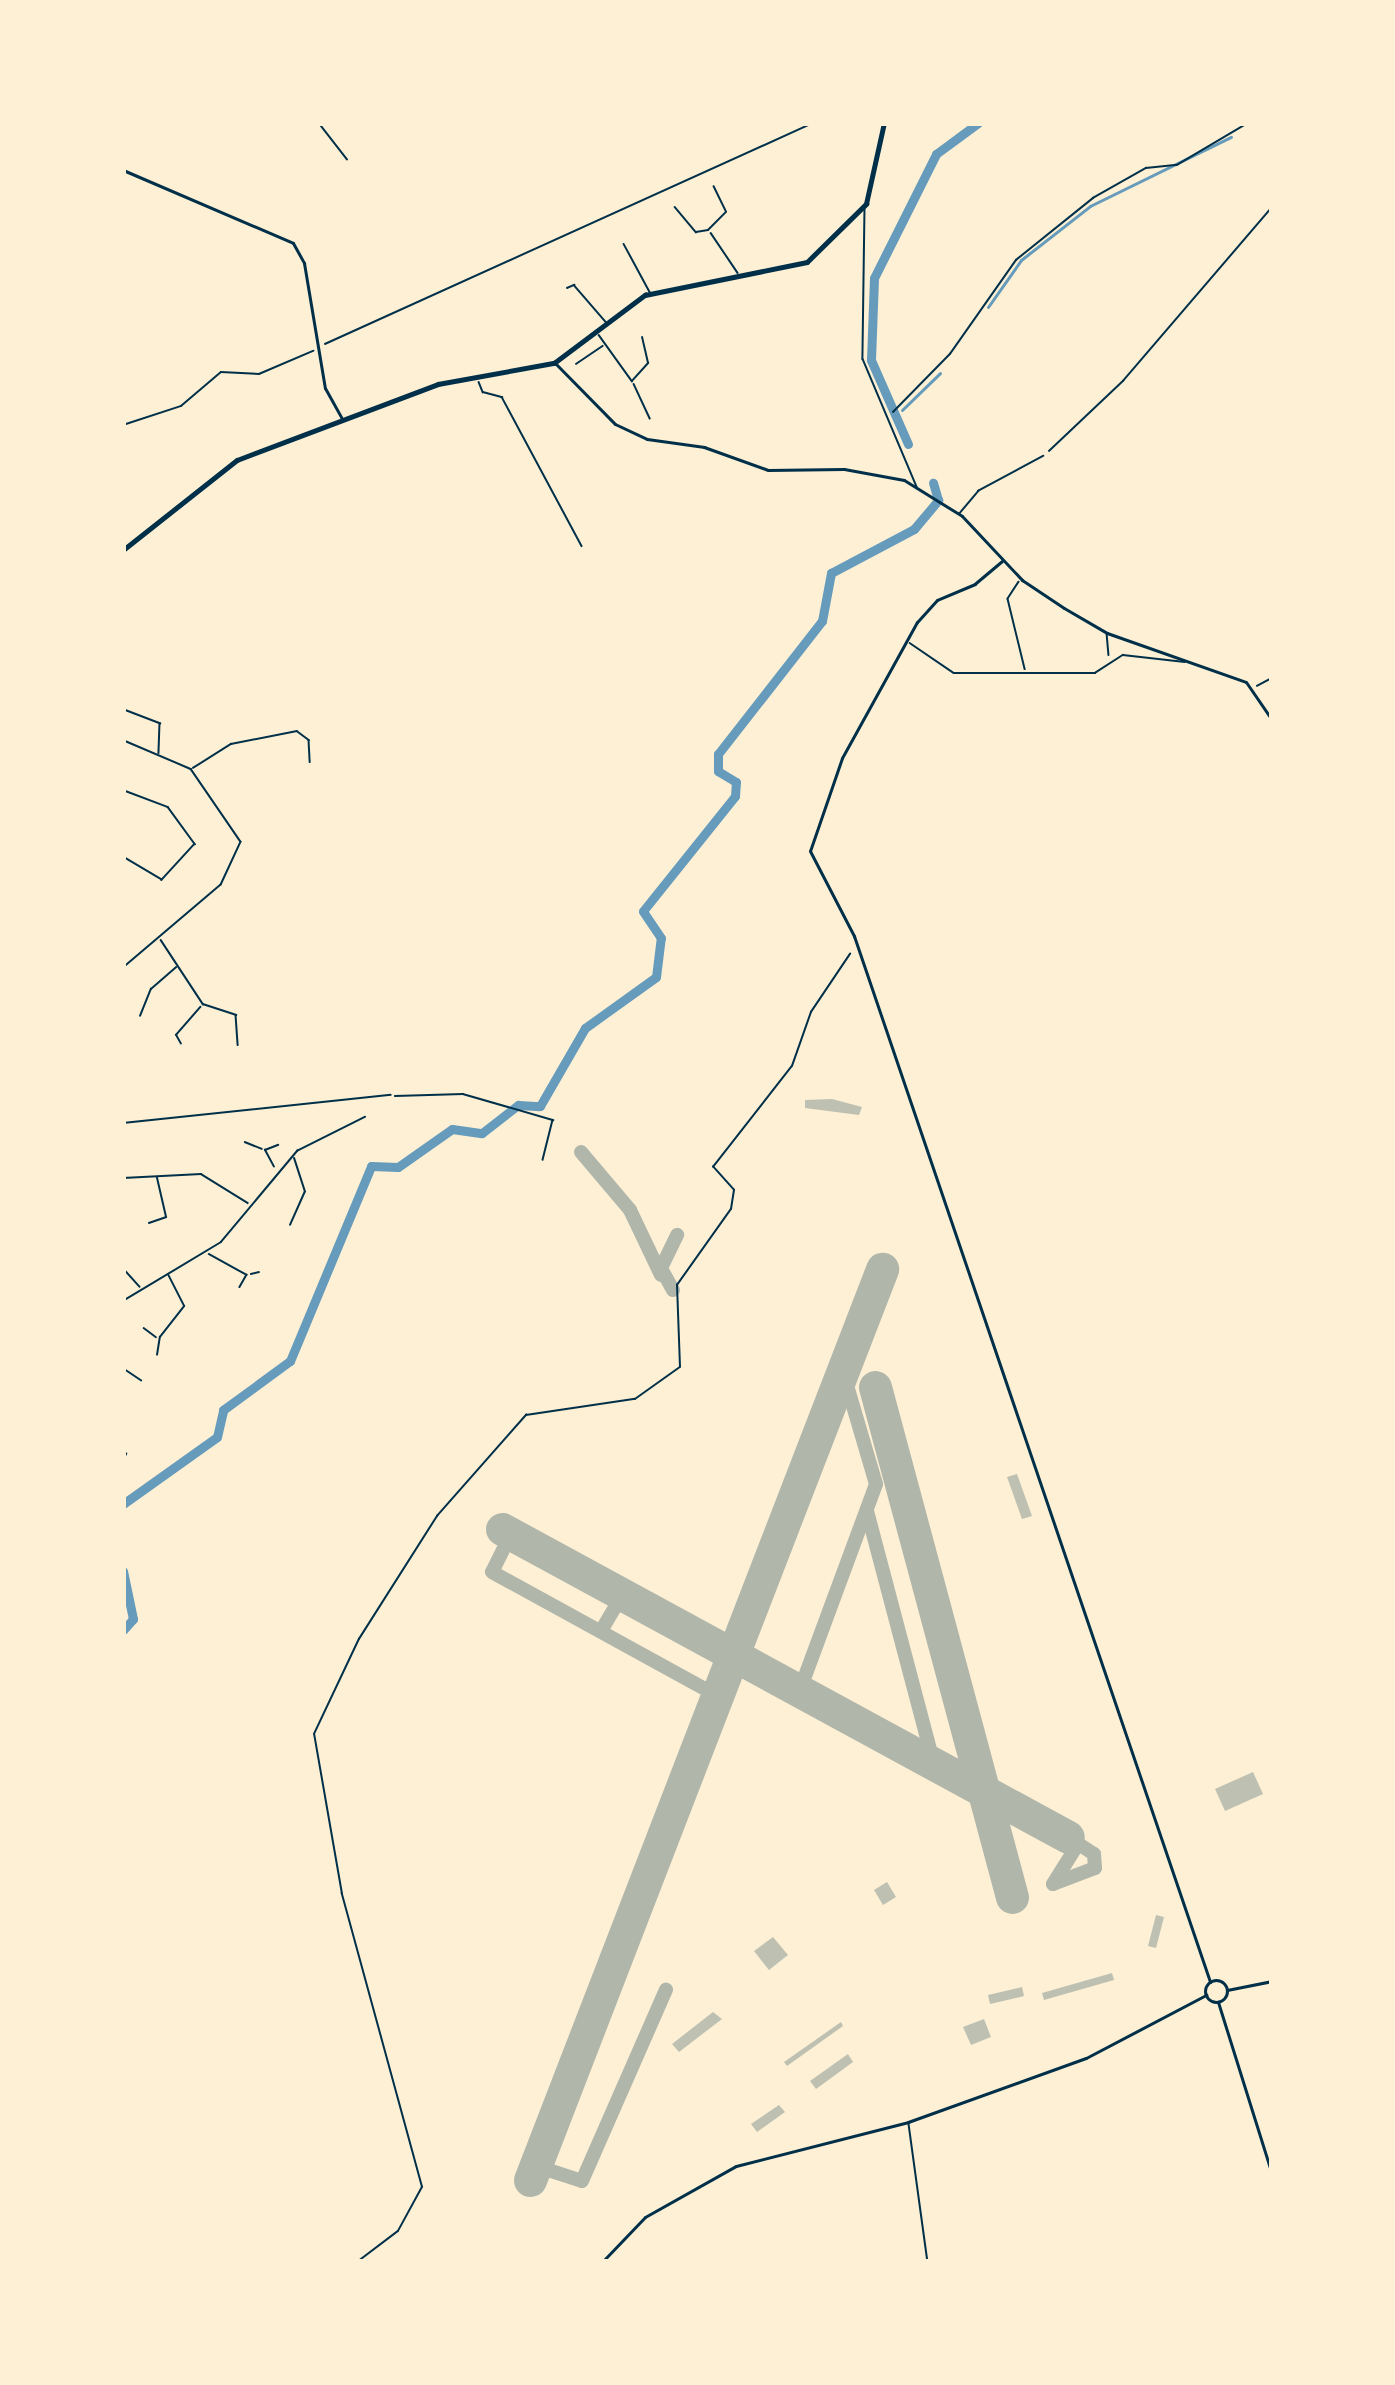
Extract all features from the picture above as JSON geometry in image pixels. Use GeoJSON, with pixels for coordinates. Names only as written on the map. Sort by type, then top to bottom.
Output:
{"type":"FeatureCollection","features":[{"type":"Feature","properties":{"kind":"main road"},"geometry":{"type":"LineString","coordinates":[[123,550],[222,467],[478,374],[554,363],[650,294],[807,262],[866,204],[884,123]]}},
{"type":"Feature","properties":{"kind":"street"},"geometry":{"type":"LineString","coordinates":[[123,170],[293,243],[319,361],[343,420]]}},
{"type":"Feature","properties":{"kind":"street"},"geometry":{"type":"LineString","coordinates":[[675,207],[696,232],[708,230],[727,209],[714,187]]}},
{"type":"Feature","properties":{"kind":"street"},"geometry":{"type":"LineString","coordinates":[[866,204],[859,265],[863,359],[917,487]]}},
{"type":"Feature","properties":{"kind":"street"},"geometry":{"type":"LineString","coordinates":[[708,230],[738,273]]}},
{"type":"Feature","properties":{"kind":"street"},"geometry":{"type":"LineString","coordinates":[[624,244],[650,294]]}},
{"type":"Feature","properties":{"kind":"street"},"geometry":{"type":"LineString","coordinates":[[567,288],[574,285],[608,324]]}},
{"type":"Feature","properties":{"kind":"street"},"geometry":{"type":"LineString","coordinates":[[597,332],[632,381],[650,418]]}},
{"type":"Feature","properties":{"kind":"street"},"geometry":{"type":"LineString","coordinates":[[632,381],[648,363],[642,338]]}},
{"type":"Feature","properties":{"kind":"street"},"geometry":{"type":"LineString","coordinates":[[576,364],[606,344]]}},
{"type":"Feature","properties":{"kind":"street"},"geometry":{"type":"LineString","coordinates":[[554,363],[615,424],[646,439],[704,447],[760,468],[875,472],[917,487],[959,514],[1022,580],[1107,633],[1210,667],[1254,687],[1272,720]]}},
{"type":"Feature","properties":{"kind":"street"},"geometry":{"type":"LineString","coordinates":[[478,374],[483,392],[502,397],[582,546]]}},
{"type":"Feature","properties":{"kind":"street"},"geometry":{"type":"LineString","coordinates":[[959,514],[978,490],[1042,456]]}},
{"type":"Feature","properties":{"kind":"street"},"geometry":{"type":"LineString","coordinates":[[602,2262],[645,2217],[736,2166],[908,2122],[1087,2058],[1205,1995],[1210,1982],[858,948],[812,860],[813,826],[842,758],[907,641],[938,600],[975,584],[1002,561]]}},
{"type":"Feature","properties":{"kind":"street"},"geometry":{"type":"LineString","coordinates":[[1022,580],[1007,598],[1025,673]]}},
{"type":"Feature","properties":{"kind":"street"},"geometry":{"type":"LineString","coordinates":[[1107,633],[1109,659]]}},
{"type":"Feature","properties":{"kind":"street"},"geometry":{"type":"LineString","coordinates":[[907,641],[953,673],[1095,674],[1109,659],[1152,655],[1210,667]]}},
{"type":"Feature","properties":{"kind":"street"},"geometry":{"type":"LineString","coordinates":[[123,709],[164,727],[159,753]]}},
{"type":"Feature","properties":{"kind":"street"},"geometry":{"type":"LineString","coordinates":[[142,716],[144,710]]}},
{"type":"Feature","properties":{"kind":"street"},"geometry":{"type":"LineString","coordinates":[[191,770],[231,744],[296,731],[309,740],[310,762]]}},
{"type":"Feature","properties":{"kind":"street"},"geometry":{"type":"LineString","coordinates":[[123,740],[191,770],[223,805],[241,852],[221,885],[124,965]]}},
{"type":"Feature","properties":{"kind":"street"},"geometry":{"type":"LineString","coordinates":[[123,790],[167,807],[195,844],[162,880],[123,857]]}},
{"type":"Feature","properties":{"kind":"street"},"geometry":{"type":"LineString","coordinates":[[159,937],[203,1004],[236,1016],[238,1045]]}},
{"type":"Feature","properties":{"kind":"street"},"geometry":{"type":"LineString","coordinates":[[140,1016],[142,1001],[179,965]]}},
{"type":"Feature","properties":{"kind":"street"},"geometry":{"type":"LineString","coordinates":[[136,999],[142,1001]]}},
{"type":"Feature","properties":{"kind":"street"},"geometry":{"type":"LineString","coordinates":[[181,1044],[176,1035],[203,1004]]}},
{"type":"Feature","properties":{"kind":"street"},"geometry":{"type":"LineString","coordinates":[[123,1123],[391,1095],[463,1094],[553,1120],[543,1160]]}},
{"type":"Feature","properties":{"kind":"street"},"geometry":{"type":"LineString","coordinates":[[123,1301],[206,1251],[291,1156],[365,1117]]}},
{"type":"Feature","properties":{"kind":"street"},"geometry":{"type":"LineString","coordinates":[[245,1142],[265,1150],[277,1170]]}},
{"type":"Feature","properties":{"kind":"street"},"geometry":{"type":"LineString","coordinates":[[265,1150],[278,1145]]}},
{"type":"Feature","properties":{"kind":"street"},"geometry":{"type":"LineString","coordinates":[[290,1225],[305,1192],[291,1156]]}},
{"type":"Feature","properties":{"kind":"street"},"geometry":{"type":"LineString","coordinates":[[148,1223],[166,1216],[156,1174]]}},
{"type":"Feature","properties":{"kind":"street"},"geometry":{"type":"LineString","coordinates":[[123,1178],[201,1174],[250,1206]]}},
{"type":"Feature","properties":{"kind":"street"},"geometry":{"type":"LineString","coordinates":[[288,1215],[295,1220]]}},
{"type":"Feature","properties":{"kind":"street"},"geometry":{"type":"LineString","coordinates":[[206,1251],[247,1275],[259,1272]]}},
{"type":"Feature","properties":{"kind":"street"},"geometry":{"type":"LineString","coordinates":[[123,1268],[140,1287]]}},
{"type":"Feature","properties":{"kind":"street"},"geometry":{"type":"LineString","coordinates":[[128,1274],[133,1269]]}},
{"type":"Feature","properties":{"kind":"street"},"geometry":{"type":"LineString","coordinates":[[157,1355],[160,1336],[184,1300],[166,1273]]}},
{"type":"Feature","properties":{"kind":"street"},"geometry":{"type":"LineString","coordinates":[[240,1288],[247,1275]]}},
{"type":"Feature","properties":{"kind":"street"},"geometry":{"type":"LineString","coordinates":[[144,1328],[160,1336]]}},
{"type":"Feature","properties":{"kind":"street"},"geometry":{"type":"LineString","coordinates":[[123,1368],[141,1380]]}},
{"type":"Feature","properties":{"kind":"street"},"geometry":{"type":"LineString","coordinates":[[123,1460],[126,1454]]}},
{"type":"Feature","properties":{"kind":"street"},"geometry":{"type":"LineString","coordinates":[[1210,1982],[1226,1990],[1272,1981]]}},
{"type":"Feature","properties":{"kind":"street"},"geometry":{"type":"LineString","coordinates":[[1218,2002],[1226,1990]]}},
{"type":"Feature","properties":{"kind":"street"},"geometry":{"type":"LineString","coordinates":[[1205,1995],[1218,2002],[1272,2174]]}},
{"type":"Feature","properties":{"kind":"street"},"geometry":{"type":"LineString","coordinates":[[908,2122],[928,2262]]}},
{"type":"Feature","properties":{"kind":"path"},"geometry":{"type":"LineString","coordinates":[[319,123],[347,159]]}},
{"type":"Feature","properties":{"kind":"path"},"geometry":{"type":"LineString","coordinates":[[123,425],[182,406],[221,372],[259,374],[284,366],[813,123]]}},
{"type":"Feature","properties":{"kind":"path"},"geometry":{"type":"LineString","coordinates":[[893,412],[950,354],[1016,260],[1093,197],[1146,168],[1177,165],[1248,123]]}},
{"type":"Feature","properties":{"kind":"path"},"geometry":{"type":"LineString","coordinates":[[1042,456],[1081,428],[1272,207]]}},
{"type":"Feature","properties":{"kind":"path"},"geometry":{"type":"LineString","coordinates":[[1254,687],[1272,678]]}},
{"type":"Feature","properties":{"kind":"path"},"geometry":{"type":"LineString","coordinates":[[357,2262],[398,2231],[422,2187],[342,1894],[314,1733],[359,1640],[436,1516],[526,1415],[635,1399],[680,1367],[677,1285],[731,1209],[734,1190],[713,1167],[791,1066],[811,1012],[858,948]]}},
{"type":"Feature","properties":{"kind":"building"},"geometry":{"type":"Polygon","coordinates":[[[832,1099],[862,1107],[859,1115],[805,1108],[805,1100],[832,1099]]]}},
{"type":"Feature","properties":{"kind":"building"},"geometry":{"type":"Polygon","coordinates":[[[1017,1474],[1032,1516],[1022,1519],[1007,1477],[1017,1474]]]}},
{"type":"Feature","properties":{"kind":"building"},"geometry":{"type":"Polygon","coordinates":[[[1253,1772],[1263,1794],[1225,1811],[1215,1789],[1253,1772]]]}},
{"type":"Feature","properties":{"kind":"building"},"geometry":{"type":"Polygon","coordinates":[[[887,1882],[896,1897],[883,1905],[874,1890],[887,1882]]]}},
{"type":"Feature","properties":{"kind":"building"},"geometry":{"type":"Polygon","coordinates":[[[1156,1915],[1164,1917],[1156,1948],[1148,1946],[1156,1915]]]}},
{"type":"Feature","properties":{"kind":"building"},"geometry":{"type":"Polygon","coordinates":[[[773,1937],[788,1955],[769,1970],[754,1951],[773,1937]]]}},
{"type":"Feature","properties":{"kind":"building"},"geometry":{"type":"Polygon","coordinates":[[[1112,1973],[1114,1980],[1044,2000],[1042,1993],[1112,1973]]]}},
{"type":"Feature","properties":{"kind":"building"},"geometry":{"type":"Polygon","coordinates":[[[1022,1987],[1024,1996],[990,2004],[988,1995],[1022,1987]]]}},
{"type":"Feature","properties":{"kind":"building"},"geometry":{"type":"Polygon","coordinates":[[[713,2012],[722,2019],[679,2052],[672,2044],[713,2012]]]}},
{"type":"Feature","properties":{"kind":"building"},"geometry":{"type":"Polygon","coordinates":[[[984,2019],[991,2037],[971,2045],[963,2027],[984,2019]]]}},
{"type":"Feature","properties":{"kind":"building"},"geometry":{"type":"Polygon","coordinates":[[[841,2022],[843,2026],[787,2066],[784,2062],[841,2022]]]}},
{"type":"Feature","properties":{"kind":"building"},"geometry":{"type":"Polygon","coordinates":[[[848,2054],[853,2062],[816,2089],[810,2081],[848,2054]]]}},
{"type":"Feature","properties":{"kind":"building"},"geometry":{"type":"Polygon","coordinates":[[[779,2105],[785,2112],[757,2132],[751,2124],[779,2105]]]}},
{"type":"Feature","properties":{"kind":"waterway"},"geometry":{"type":"LineString","coordinates":[[908,444],[871,360],[874,278],[936,154],[978,123]]}},
{"type":"Feature","properties":{"kind":"waterway"},"geometry":{"type":"LineString","coordinates":[[988,307],[1021,260],[1090,206],[1231,137]]}},
{"type":"Feature","properties":{"kind":"waterway"},"geometry":{"type":"LineString","coordinates":[[902,410],[940,373]]}},
{"type":"Feature","properties":{"kind":"waterway"},"geometry":{"type":"LineString","coordinates":[[123,1504],[217,1437],[223,1410],[290,1361],[371,1166],[398,1167],[452,1129],[482,1133],[518,1105],[540,1106],[585,1028],[656,977],[661,938],[643,911],[735,796],[736,782],[718,771],[718,754],[822,621],[831,573],[914,529],[938,500],[933,483]]}},
{"type":"Feature","properties":{"kind":"waterway"},"geometry":{"type":"LineString","coordinates":[[123,1571],[133,1619],[123,1630]]}},
{"type":"Feature","properties":{"kind":"taxiway"},"geometry":{"type":"LineString","coordinates":[[581,1152],[630,1210],[661,1275]]}},
{"type":"Feature","properties":{"kind":"taxiway"},"geometry":{"type":"LineString","coordinates":[[673,1290],[661,1268],[677,1235]]}},
{"type":"Feature","properties":{"kind":"taxiway"},"geometry":{"type":"LineString","coordinates":[[801,1687],[876,1484],[843,1372]]}},
{"type":"Feature","properties":{"kind":"taxiway"},"geometry":{"type":"LineString","coordinates":[[867,1511],[933,1761]]}},
{"type":"Feature","properties":{"kind":"taxiway"},"geometry":{"type":"LineString","coordinates":[[511,1534],[492,1572],[721,1698]]}},
{"type":"Feature","properties":{"kind":"taxiway"},"geometry":{"type":"LineString","coordinates":[[601,1631],[624,1592]]}},
{"type":"Feature","properties":{"kind":"taxiway"},"geometry":{"type":"LineString","coordinates":[[1053,1884],[1095,1868],[1094,1854],[1068,1837]]}},
{"type":"Feature","properties":{"kind":"taxiway"},"geometry":{"type":"LineString","coordinates":[[1053,1884],[1078,1844]]}},
{"type":"Feature","properties":{"kind":"taxiway"},"geometry":{"type":"LineString","coordinates":[[536,2166],[582,2181],[666,1990]]}},
{"type":"Feature","properties":{"kind":"runway"},"geometry":{"type":"LineString","coordinates":[[530,2180],[882,1269]]}},
{"type":"Feature","properties":{"kind":"runway"},"geometry":{"type":"LineString","coordinates":[[875,1387],[1012,1897]]}},
{"type":"Feature","properties":{"kind":"runway"},"geometry":{"type":"LineString","coordinates":[[502,1529],[1068,1837]]}}]}
